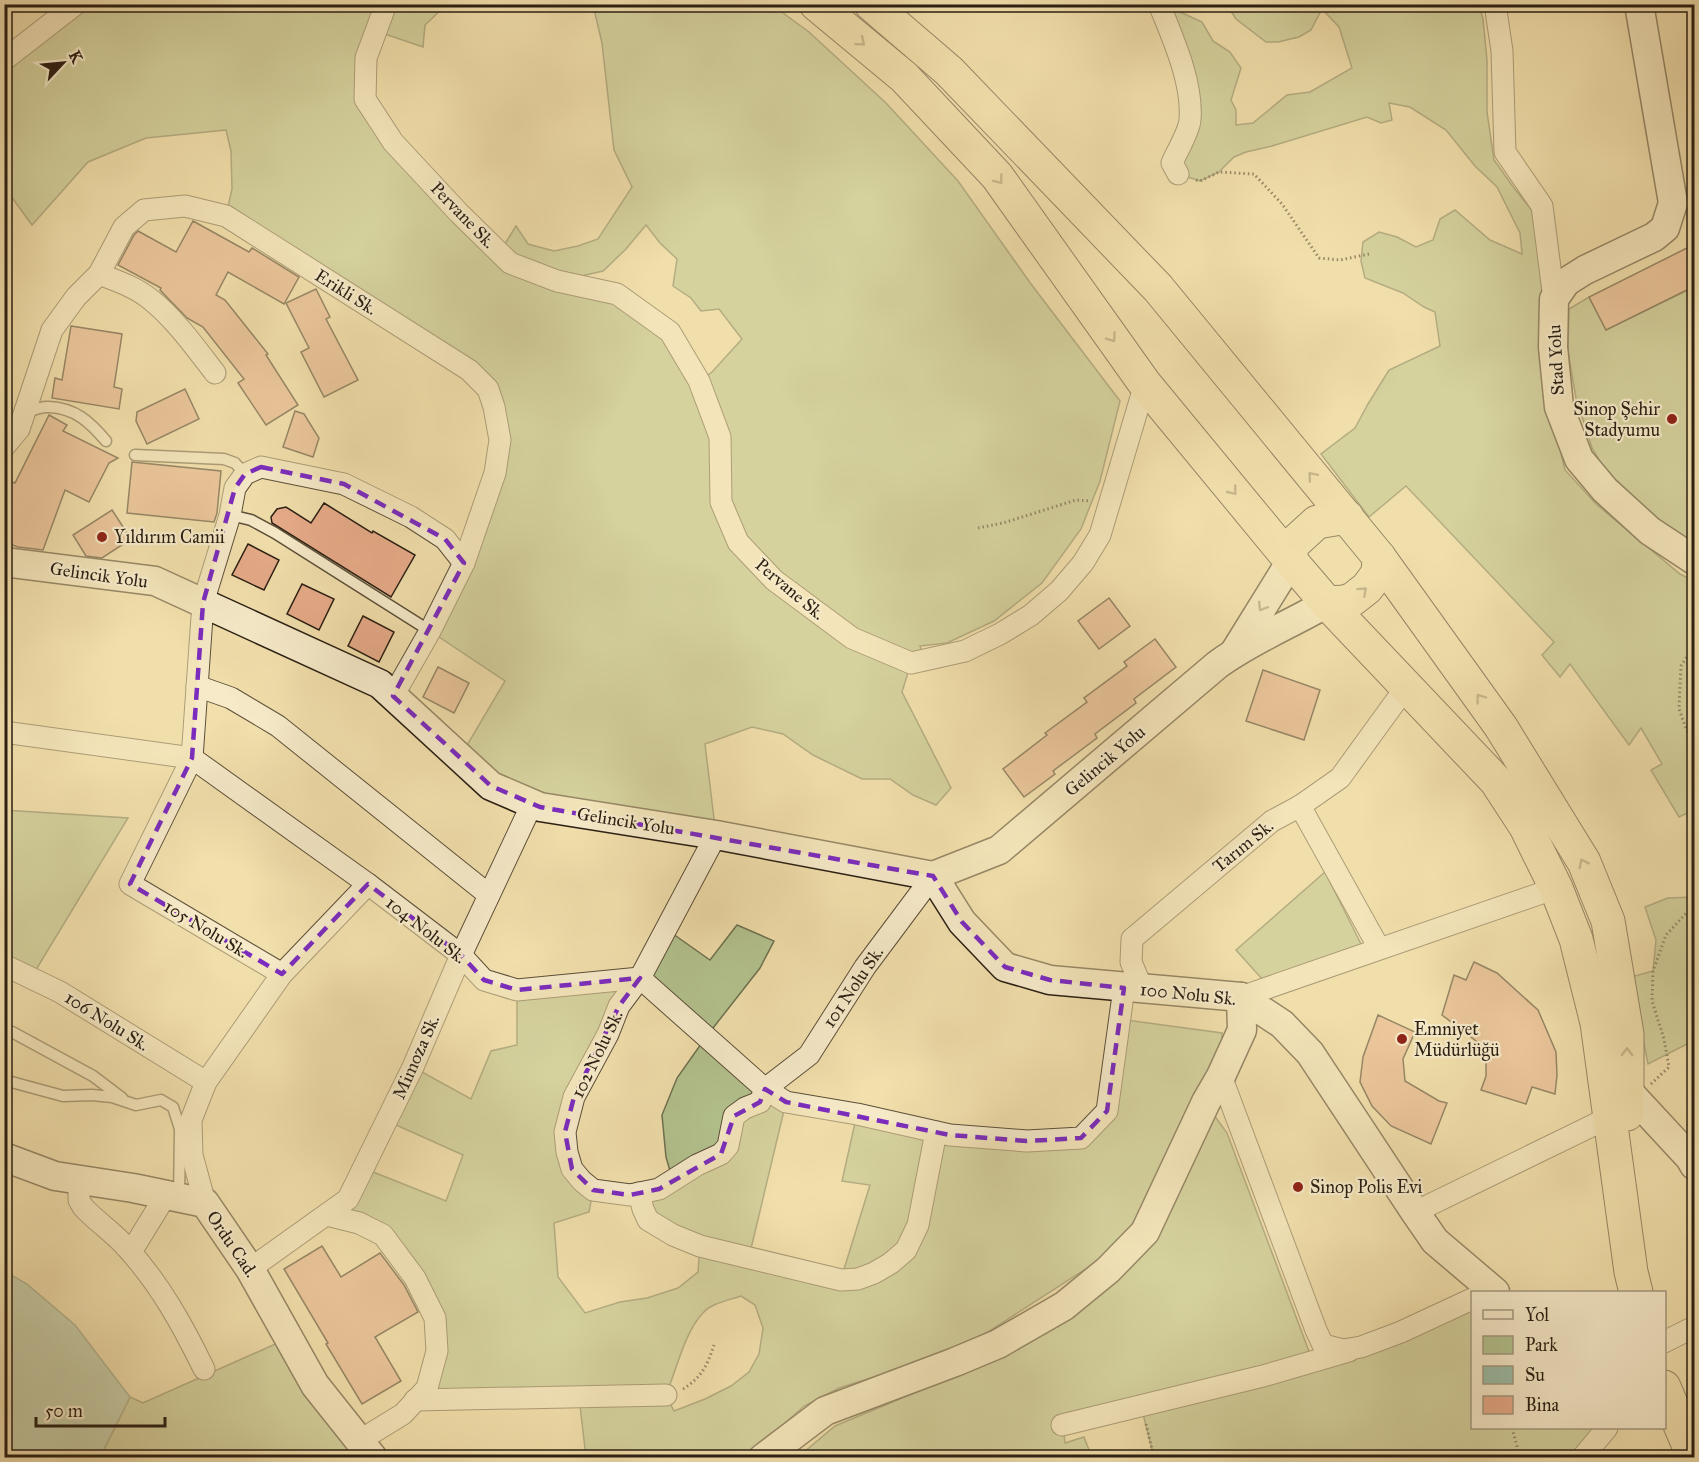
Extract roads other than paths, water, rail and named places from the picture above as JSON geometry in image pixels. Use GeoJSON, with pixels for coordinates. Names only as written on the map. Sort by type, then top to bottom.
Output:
{"type":"FeatureCollection","features":[{"type":"Feature","properties":{"kind":"highway"},"geometry":{"type":"LineString","coordinates":[[816,4],[904,77],[997,176],[1145,384],[1327,603],[1496,781],[1526,827],[1556,888],[1576,939],[1597,1023],[1636,1291]]}},
{"type":"Feature","properties":{"kind":"highway"},"geometry":{"type":"LineString","coordinates":[[871,4],[948,71],[1158,288],[1379,557],[1501,727],[1584,862],[1608,921],[1627,1034],[1626,1236]]}},
{"type":"Feature","properties":{"kind":"highway"},"geometry":{"type":"LineString","coordinates":[[1291,561],[1291,550],[1294,543],[1317,522],[1347,517]]}},
{"type":"Feature","properties":{"kind":"highway"},"geometry":{"type":"LineString","coordinates":[[1327,603],[1346,602],[1367,588],[1378,573],[1379,557]]}},
{"type":"Feature","properties":{"kind":"highway"},"geometry":{"type":"LineString","coordinates":[[1666,1393],[1695,1458]]}},
{"type":"Feature","properties":{"kind":"street"},"geometry":{"type":"LineString","coordinates":[[7,54],[76,4]]}},
{"type":"Feature","properties":{"kind":"street","name":"Pervane Sk."},"geometry":{"type":"LineString","coordinates":[[386,4],[366,58],[365,99],[393,142],[459,213],[510,263],[557,281],[617,294],[670,332],[699,381],[720,437],[721,502],[738,542],[774,580],[852,638],[911,663],[965,651],[1000,634],[1038,609],[1059,591],[1083,563],[1100,535],[1145,384]]}},
{"type":"Feature","properties":{"kind":"street"},"geometry":{"type":"LineString","coordinates":[[1159,4],[1174,41],[1189,90],[1190,122],[1172,163],[1178,174]]}},
{"type":"Feature","properties":{"kind":"street"},"geometry":{"type":"LineString","coordinates":[[1495,4],[1502,51],[1504,152],[1542,206],[1554,298]]}},
{"type":"Feature","properties":{"kind":"street","name":"Stad Yolu"},"geometry":{"type":"LineString","coordinates":[[1639,4],[1673,203],[1665,228],[1654,237],[1585,270],[1566,282],[1554,298],[1553,347],[1559,407],[1579,459],[1605,490],[1650,531],[1695,560]]}},
{"type":"Feature","properties":{"kind":"street","name":"Erikli Sk."},"geometry":{"type":"LineString","coordinates":[[4,447],[19,429],[52,330],[76,297],[99,274],[124,227],[144,210],[185,206],[226,216],[469,370],[488,389],[494,407],[500,440],[495,473],[464,563],[430,631],[393,696]]}},
{"type":"Feature","properties":{"kind":"street"},"geometry":{"type":"LineString","coordinates":[[99,274],[128,285],[150,298],[185,334],[215,373]]}},
{"type":"Feature","properties":{"kind":"street"},"geometry":{"type":"LineString","coordinates":[[4,732],[192,758],[203,603],[230,515],[235,488],[244,474],[261,467],[344,484],[411,517],[445,539],[464,563]]}},
{"type":"Feature","properties":{"kind":"street"},"geometry":{"type":"LineString","coordinates":[[1234,653],[1291,561]]}},
{"type":"Feature","properties":{"kind":"street","name":"Gelincik Yolu"},"geometry":{"type":"LineString","coordinates":[[4,562],[155,581],[380,684],[491,786],[540,807],[716,835],[933,876],[999,850],[1234,653]]}},
{"type":"Feature","properties":{"kind":"street"},"geometry":{"type":"LineString","coordinates":[[1234,653],[1327,603]]}},
{"type":"Feature","properties":{"kind":"street"},"geometry":{"type":"LineString","coordinates":[[197,686],[231,698],[279,726],[489,895]]}},
{"type":"Feature","properties":{"kind":"street","name":"Tarım Sk."},"geometry":{"type":"LineString","coordinates":[[1133,988],[1132,939],[1272,821],[1300,806],[1340,778],[1406,687]]}},
{"type":"Feature","properties":{"kind":"street","name":"105 Nolu Sk."},"geometry":{"type":"LineString","coordinates":[[192,758],[130,884],[282,974]]}},
{"type":"Feature","properties":{"kind":"street","name":"104 Nolu Sk."},"geometry":{"type":"LineString","coordinates":[[192,758],[368,884],[461,955],[484,980],[517,990],[640,978]]}},
{"type":"Feature","properties":{"kind":"street","name":"Mimoza Sk."},"geometry":{"type":"LineString","coordinates":[[250,1269],[348,1199],[413,1067],[461,955],[532,804]]}},
{"type":"Feature","properties":{"kind":"street"},"geometry":{"type":"LineString","coordinates":[[1300,806],[1379,948]]}},
{"type":"Feature","properties":{"kind":"street"},"geometry":{"type":"LineString","coordinates":[[716,835],[640,978],[765,1089],[786,1102],[857,1114],[950,1134],[1027,1141],[1081,1138],[1107,1111],[1133,988]]}},
{"type":"Feature","properties":{"kind":"street","name":"100 Nolu Sk."},"geometry":{"type":"LineString","coordinates":[[933,876],[962,922],[1005,967],[1050,980],[1241,997],[1282,1024],[1310,1053],[1435,1241],[1484,1291]]}},
{"type":"Feature","properties":{"kind":"street","name":"101 Nolu Sk."},"geometry":{"type":"LineString","coordinates":[[765,1089],[809,1055],[865,967],[933,876]]}},
{"type":"Feature","properties":{"kind":"street"},"geometry":{"type":"LineString","coordinates":[[131,1252],[183,1198],[192,1155],[191,1120],[206,1082],[282,974],[368,884]]}},
{"type":"Feature","properties":{"kind":"street"},"geometry":{"type":"LineString","coordinates":[[763,1458],[825,1411],[998,1344],[1064,1306],[1108,1270],[1145,1232],[1206,1102],[1221,1076],[1242,1030],[1241,997],[1556,888]]}},
{"type":"Feature","properties":{"kind":"street","name":"106 Nolu Sk."},"geometry":{"type":"LineString","coordinates":[[4,965],[60,992],[206,1082]]}},
{"type":"Feature","properties":{"kind":"street","name":"102 Nolu Sk."},"geometry":{"type":"LineString","coordinates":[[640,978],[619,1006],[608,1034],[574,1097],[565,1132],[572,1169],[582,1181],[593,1190],[630,1195],[659,1189],[696,1165],[721,1154],[728,1146],[734,1116],[745,1108],[760,1102],[765,1089]]}},
{"type":"Feature","properties":{"kind":"street"},"geometry":{"type":"LineString","coordinates":[[1221,1076],[1323,1345],[1343,1350],[1361,1347]]}},
{"type":"Feature","properties":{"kind":"street"},"geometry":{"type":"LineString","coordinates":[[1627,1090],[1693,1160]]}},
{"type":"Feature","properties":{"kind":"street"},"geometry":{"type":"LineString","coordinates":[[1415,1212],[1610,1118]]}},
{"type":"Feature","properties":{"kind":"street"},"geometry":{"type":"LineString","coordinates":[[639,1193],[648,1220],[673,1235],[700,1246],[841,1280],[858,1279],[882,1268],[906,1250],[918,1226],[936,1132]]}},
{"type":"Feature","properties":{"kind":"street"},"geometry":{"type":"LineString","coordinates":[[4,1157],[55,1176],[183,1198]]}},
{"type":"Feature","properties":{"kind":"street"},"geometry":{"type":"LineString","coordinates":[[78,1180],[79,1200],[83,1208],[131,1252],[148,1272],[187,1334],[204,1369]]}},
{"type":"Feature","properties":{"kind":"street","name":"Ordu Cad."},"geometry":{"type":"LineString","coordinates":[[183,1198],[250,1269],[315,1385],[366,1449]]}},
{"type":"Feature","properties":{"kind":"street"},"geometry":{"type":"LineString","coordinates":[[327,1215],[359,1223],[383,1235],[415,1278],[435,1318],[437,1351],[427,1388],[366,1449]]}},
{"type":"Feature","properties":{"kind":"street"},"geometry":{"type":"LineString","coordinates":[[1062,1425],[1263,1376],[1361,1347],[1471,1301]]}},
{"type":"Feature","properties":{"kind":"street"},"geometry":{"type":"LineString","coordinates":[[1666,1342],[1695,1327]]}},
{"type":"Feature","properties":{"kind":"street"},"geometry":{"type":"LineString","coordinates":[[415,1400],[666,1395]]}},
{"type":"Feature","properties":{"kind":"street"},"geometry":{"type":"LineString","coordinates":[[1582,1458],[1606,1429]]}},
{"type":"Feature","properties":{"kind":"lane"},"geometry":{"type":"LineString","coordinates":[[25,412],[47,406],[64,409],[92,423],[106,441]]}},
{"type":"Feature","properties":{"kind":"lane"},"geometry":{"type":"LineString","coordinates":[[135,455],[224,459],[236,463],[244,474]]}},
{"type":"Feature","properties":{"kind":"lane"},"geometry":{"type":"LineString","coordinates":[[230,515],[251,520],[275,533],[430,631]]}},
{"type":"Feature","properties":{"kind":"lane"},"geometry":{"type":"LineString","coordinates":[[12,1032],[93,1076],[127,1103]]}},
{"type":"Feature","properties":{"kind":"lane"},"geometry":{"type":"LineString","coordinates":[[4,1080],[63,1096],[112,1097],[136,1105],[161,1100],[173,1107],[180,1129],[183,1198]]}},
{"type":"Feature","properties":{"kind":"water"},"geometry":{"type":"Polygon","coordinates":[[[4,1271],[27,1284],[75,1325],[130,1397],[100,1457],[5,1457],[4,1271]]]}},
{"type":"Feature","properties":{"kind":"place","name":"Sinop Şehir Stadyumu"},"geometry":{"type":"Point","coordinates":[1672,419]}},
{"type":"Feature","properties":{"kind":"place","name":"Yıldırım Camii"},"geometry":{"type":"Point","coordinates":[102,537]}},
{"type":"Feature","properties":{"kind":"place","name":"Emniyet Müdürlüğü"},"geometry":{"type":"Point","coordinates":[1402,1039]}},
{"type":"Feature","properties":{"kind":"place","name":"Sinop Polis Evi"},"geometry":{"type":"Point","coordinates":[1298,1187]}}]}
